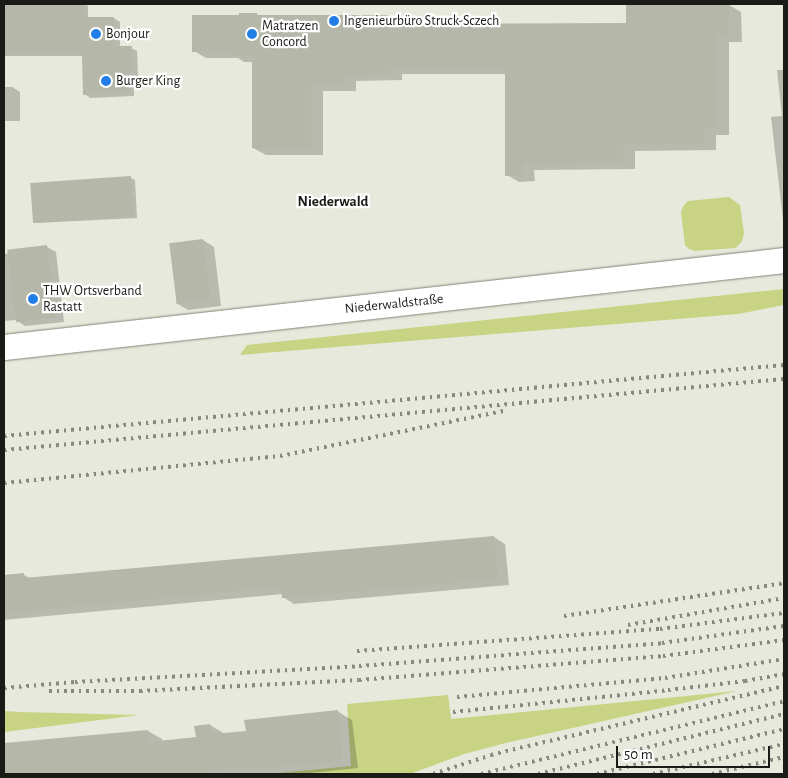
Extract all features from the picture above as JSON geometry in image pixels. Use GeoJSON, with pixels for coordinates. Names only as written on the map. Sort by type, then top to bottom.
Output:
{"type":"FeatureCollection","features":[{"type":"Feature","properties":{"kind":"street","name":"Niederwaldstraße"},"geometry":{"type":"LineString","coordinates":[[4,347],[784,260]]}},
{"type":"Feature","properties":{"kind":"green space"},"geometry":{"type":"Polygon","coordinates":[[[729,197],[740,205],[744,233],[742,241],[736,248],[695,251],[689,249],[685,245],[681,212],[684,205],[688,201],[729,197]]]}},
{"type":"Feature","properties":{"kind":"green space"},"geometry":{"type":"Polygon","coordinates":[[[784,289],[784,305],[738,314],[240,355],[247,345],[784,289]]]}},
{"type":"Feature","properties":{"kind":"green space"},"geometry":{"type":"Polygon","coordinates":[[[737,691],[506,743],[464,754],[410,774],[267,774],[351,766],[347,704],[448,695],[451,719],[737,691]]]}},
{"type":"Feature","properties":{"kind":"green space"},"geometry":{"type":"Polygon","coordinates":[[[4,711],[21,712],[139,715],[4,732],[4,711]]]}},
{"type":"Feature","properties":{"kind":"building"},"geometry":{"type":"Polygon","coordinates":[[[4,4],[83,4],[83,17],[114,17],[115,46],[132,46],[132,73],[128,73],[129,93],[83,95],[82,54],[4,53],[4,4]]]}},
{"type":"Feature","properties":{"kind":"building"},"geometry":{"type":"Polygon","coordinates":[[[626,4],[729,4],[729,36],[717,35],[717,128],[704,128],[704,144],[623,144],[623,162],[522,163],[523,175],[505,176],[505,67],[389,68],[390,74],[344,75],[344,84],[311,84],[311,149],[252,148],[252,56],[230,55],[230,52],[192,52],[192,15],[257,13],[257,15],[389,15],[389,23],[405,24],[626,23],[626,4]]]}},
{"type":"Feature","properties":{"kind":"building"},"geometry":{"type":"Polygon","coordinates":[[[131,176],[134,216],[33,223],[30,183],[131,176]]]}},
{"type":"Feature","properties":{"kind":"building"},"geometry":{"type":"Polygon","coordinates":[[[203,239],[210,300],[177,304],[169,243],[203,239]]]}},
{"type":"Feature","properties":{"kind":"building","name":"THW Ortsverband Rastatt"},"geometry":{"type":"Polygon","coordinates":[[[47,245],[56,317],[16,322],[7,250],[47,245]]]}},
{"type":"Feature","properties":{"kind":"building"},"geometry":{"type":"Polygon","coordinates":[[[494,536],[498,579],[282,598],[281,587],[4,613],[4,575],[24,573],[24,578],[494,536]]]}},
{"type":"Feature","properties":{"kind":"building"},"geometry":{"type":"Polygon","coordinates":[[[338,710],[343,760],[250,770],[250,767],[197,772],[197,774],[4,774],[4,743],[148,730],[149,742],[196,737],[194,726],[210,724],[211,734],[246,731],[244,720],[338,710]]]}},
{"type":"Feature","properties":{"kind":"railway"},"geometry":{"type":"LineString","coordinates":[[4,436],[784,365]]}},
{"type":"Feature","properties":{"kind":"railway"},"geometry":{"type":"LineString","coordinates":[[4,450],[784,379]]}},
{"type":"Feature","properties":{"kind":"railway"},"geometry":{"type":"LineString","coordinates":[[4,483],[280,456],[504,411]]}},
{"type":"Feature","properties":{"kind":"railway"},"geometry":{"type":"LineString","coordinates":[[564,616],[784,583]]}},
{"type":"Feature","properties":{"kind":"railway"},"geometry":{"type":"LineString","coordinates":[[628,625],[784,598]]}},
{"type":"Feature","properties":{"kind":"railway"},"geometry":{"type":"LineString","coordinates":[[357,651],[660,629],[784,613]]}},
{"type":"Feature","properties":{"kind":"railway"},"geometry":{"type":"LineString","coordinates":[[4,688],[75,682],[359,666],[662,643],[784,626]]}},
{"type":"Feature","properties":{"kind":"railway"},"geometry":{"type":"LineString","coordinates":[[49,691],[140,691],[359,680],[663,656],[784,640]]}},
{"type":"Feature","properties":{"kind":"railway"},"geometry":{"type":"LineString","coordinates":[[457,697],[665,678],[784,659]]}},
{"type":"Feature","properties":{"kind":"railway"},"geometry":{"type":"LineString","coordinates":[[453,712],[668,690],[745,681],[784,674]]}},
{"type":"Feature","properties":{"kind":"railway"},"geometry":{"type":"LineString","coordinates":[[433,774],[491,755],[784,686]]}},
{"type":"Feature","properties":{"kind":"railway"},"geometry":{"type":"LineString","coordinates":[[481,774],[784,701]]}},
{"type":"Feature","properties":{"kind":"railway"},"geometry":{"type":"LineString","coordinates":[[538,774],[784,714]]}},
{"type":"Feature","properties":{"kind":"railway"},"geometry":{"type":"LineString","coordinates":[[597,774],[784,729]]}},
{"type":"Feature","properties":{"kind":"railway"},"geometry":{"type":"LineString","coordinates":[[653,774],[784,744]]}},
{"type":"Feature","properties":{"kind":"railway"},"geometry":{"type":"LineString","coordinates":[[712,774],[784,757]]}},
{"type":"Feature","properties":{"kind":"place","name":"Ingenieurbüro Struck-Sczech"},"geometry":{"type":"Point","coordinates":[334,21]}},
{"type":"Feature","properties":{"kind":"place","name":"Bonjour"},"geometry":{"type":"Point","coordinates":[96,34]}},
{"type":"Feature","properties":{"kind":"place","name":"Matratzen Concord"},"geometry":{"type":"Point","coordinates":[252,34]}},
{"type":"Feature","properties":{"kind":"place","name":"Burger King"},"geometry":{"type":"Point","coordinates":[106,81]}},
{"type":"Feature","properties":{"kind":"place","name":"THW Ortsverband Rastatt"},"geometry":{"type":"Point","coordinates":[33,299]}},
{"type":"Feature","properties":{"kind":"district","name":"Niederwald"},"geometry":{"type":"Point","coordinates":[333,202]}}]}
